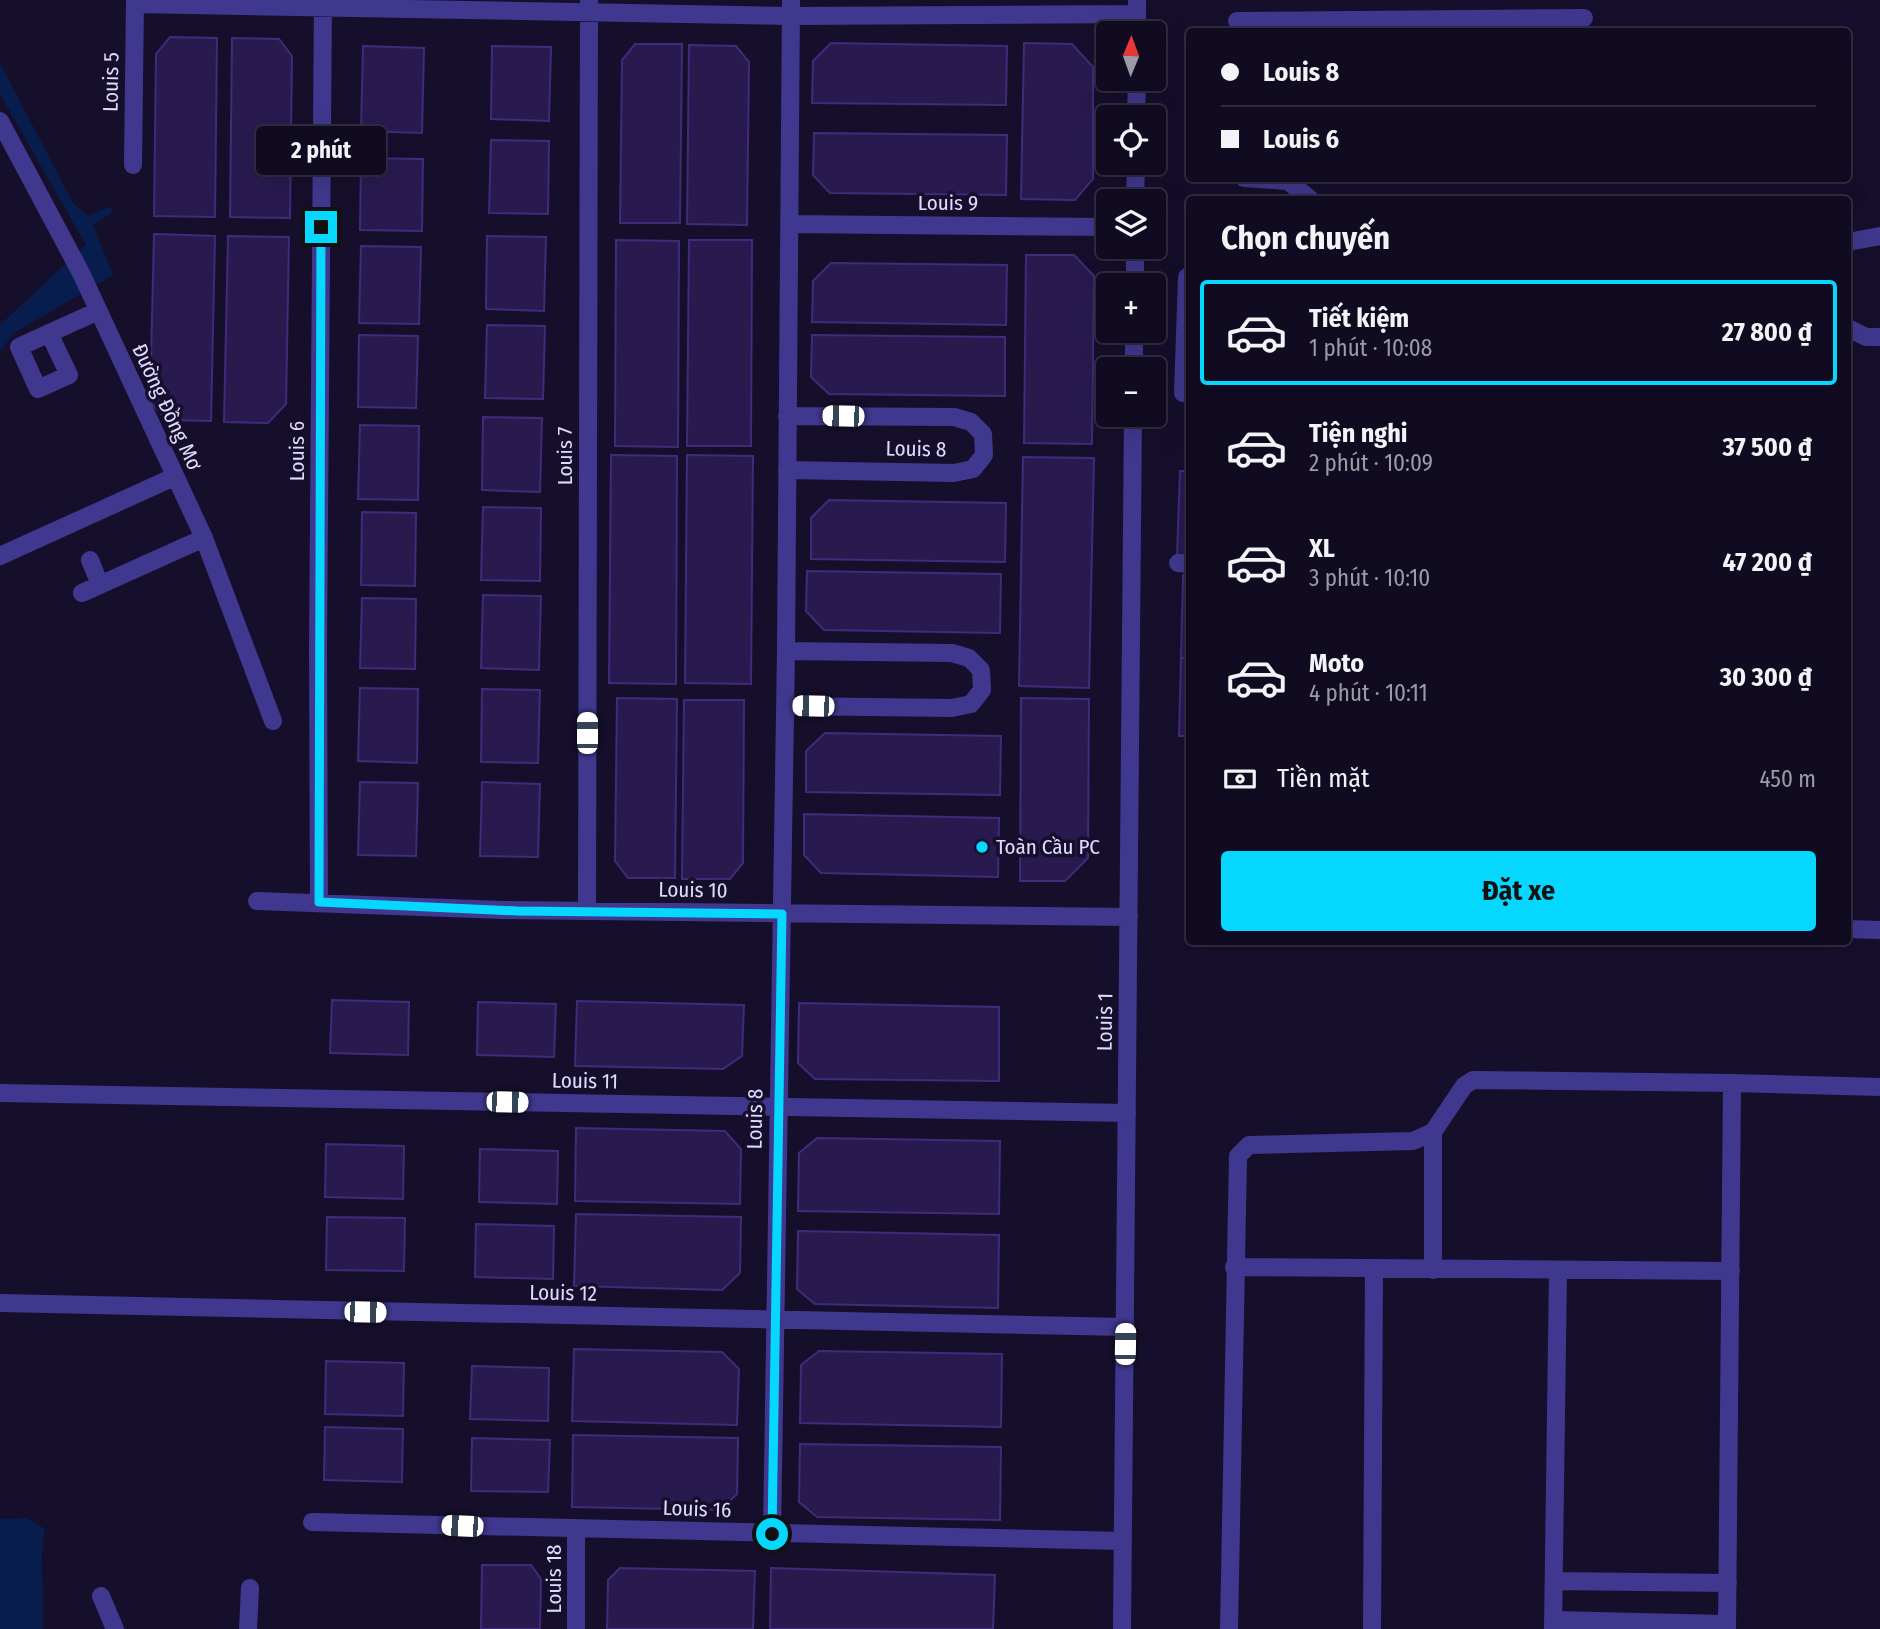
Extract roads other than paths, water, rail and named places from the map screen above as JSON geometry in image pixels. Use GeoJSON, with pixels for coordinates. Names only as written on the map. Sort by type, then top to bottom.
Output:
{"type":"FeatureCollection","features":[{"type":"Feature","properties":{"kind":"street"},"geometry":{"type":"LineString","coordinates":[[135,2],[790,8],[1137,7]]}},
{"type":"Feature","properties":{"kind":"street","name":"Louis 5"},"geometry":{"type":"LineString","coordinates":[[133,165],[135,2]]}},
{"type":"Feature","properties":{"kind":"street","name":"Louis 6"},"geometry":{"type":"LineString","coordinates":[[319,902],[318,648],[323,4]]}},
{"type":"Feature","properties":{"kind":"street","name":"Louis 7"},"geometry":{"type":"LineString","coordinates":[[587,911],[589,6]]}},
{"type":"Feature","properties":{"kind":"street","name":"Louis 8"},"geometry":{"type":"LineString","coordinates":[[772,1534],[786,652],[790,8]]}},
{"type":"Feature","properties":{"kind":"street"},"geometry":{"type":"LineString","coordinates":[[1237,21],[1544,26],[1584,18]]}},
{"type":"Feature","properties":{"kind":"street","name":"Đường Đồng Mơ"},"geometry":{"type":"LineString","coordinates":[[0,121],[98,311],[204,538],[273,721]]}},
{"type":"Feature","properties":{"kind":"street"},"geometry":{"type":"LineString","coordinates":[[1289,182],[1306,196]]}},
{"type":"Feature","properties":{"kind":"street","name":"Louis 9"},"geometry":{"type":"LineString","coordinates":[[789,224],[1096,227]]}},
{"type":"Feature","properties":{"kind":"street"},"geometry":{"type":"LineString","coordinates":[[1851,241],[1880,236]]}},
{"type":"Feature","properties":{"kind":"street"},"geometry":{"type":"LineString","coordinates":[[1186,277],[1182,393],[1186,393]]}},
{"type":"Feature","properties":{"kind":"street"},"geometry":{"type":"LineString","coordinates":[[49,333],[69,375],[41,396],[19,347],[49,333],[98,311]]}},
{"type":"Feature","properties":{"kind":"street"},"geometry":{"type":"LineString","coordinates":[[1851,330],[1866,337],[1880,337]]}},
{"type":"Feature","properties":{"kind":"street","name":"Louis 8"},"geometry":{"type":"LineString","coordinates":[[787,470],[954,473],[973,469],[984,455],[983,434],[971,422],[954,417],[788,416]]}},
{"type":"Feature","properties":{"kind":"street","name":"Louis 1"},"geometry":{"type":"LineString","coordinates":[[1122,1629],[1133,427]]}},
{"type":"Feature","properties":{"kind":"street"},"geometry":{"type":"LineString","coordinates":[[0,556],[174,477]]}},
{"type":"Feature","properties":{"kind":"street"},"geometry":{"type":"LineString","coordinates":[[82,593],[204,538]]}},
{"type":"Feature","properties":{"kind":"street"},"geometry":{"type":"LineString","coordinates":[[90,560],[100,585]]}},
{"type":"Feature","properties":{"kind":"street"},"geometry":{"type":"LineString","coordinates":[[785,706],[952,708],[971,704],[982,690],[981,670],[970,658],[952,653],[786,652]]}},
{"type":"Feature","properties":{"kind":"street","name":"Louis 10"},"geometry":{"type":"LineString","coordinates":[[257,901],[587,911],[1129,917]]}},
{"type":"Feature","properties":{"kind":"street"},"geometry":{"type":"LineString","coordinates":[[1851,929],[1880,930]]}},
{"type":"Feature","properties":{"kind":"street"},"geometry":{"type":"LineString","coordinates":[[1229,1629],[1234,1267],[1238,1156],[1242,1149],[1249,1145],[1413,1141],[1433,1132],[1464,1086],[1474,1080],[1880,1087]]}},
{"type":"Feature","properties":{"kind":"street"},"geometry":{"type":"LineString","coordinates":[[1558,1270],[1553,1625],[1727,1627],[1732,1083]]}},
{"type":"Feature","properties":{"kind":"street","name":"Louis 11"},"geometry":{"type":"LineString","coordinates":[[0,1093],[1127,1113]]}},
{"type":"Feature","properties":{"kind":"street"},"geometry":{"type":"LineString","coordinates":[[1433,1132],[1433,1269]]}},
{"type":"Feature","properties":{"kind":"street"},"geometry":{"type":"LineString","coordinates":[[1234,1267],[1731,1271]]}},
{"type":"Feature","properties":{"kind":"street"},"geometry":{"type":"LineString","coordinates":[[1372,1629],[1374,1269]]}},
{"type":"Feature","properties":{"kind":"street","name":"Louis 12"},"geometry":{"type":"LineString","coordinates":[[0,1303],[1125,1327]]}},
{"type":"Feature","properties":{"kind":"street","name":"Louis 16"},"geometry":{"type":"LineString","coordinates":[[312,1522],[1123,1541]]}},
{"type":"Feature","properties":{"kind":"street","name":"Louis 18"},"geometry":{"type":"LineString","coordinates":[[576,1528],[576,1629]]}},
{"type":"Feature","properties":{"kind":"street"},"geometry":{"type":"LineString","coordinates":[[1554,1581],[1728,1583]]}},
{"type":"Feature","properties":{"kind":"street"},"geometry":{"type":"LineString","coordinates":[[248,1629],[250,1588]]}},
{"type":"Feature","properties":{"kind":"street"},"geometry":{"type":"LineString","coordinates":[[101,1596],[115,1629]]}},
{"type":"Feature","properties":{"kind":"water"},"geometry":{"type":"Polygon","coordinates":[[[0,63],[73,203],[88,216],[109,207],[114,211],[93,225],[113,275],[14,333],[0,351],[0,325],[86,245],[0,94],[0,63]]]}},
{"type":"Feature","properties":{"kind":"water"},"geometry":{"type":"Polygon","coordinates":[[[27,1518],[45,1529],[42,1552],[43,1629],[0,1629],[0,1519],[27,1518]]]}},
{"type":"Feature","properties":{"kind":"place","name":"Toàn Cầu PC"},"geometry":{"type":"Point","coordinates":[982,847]}}]}
